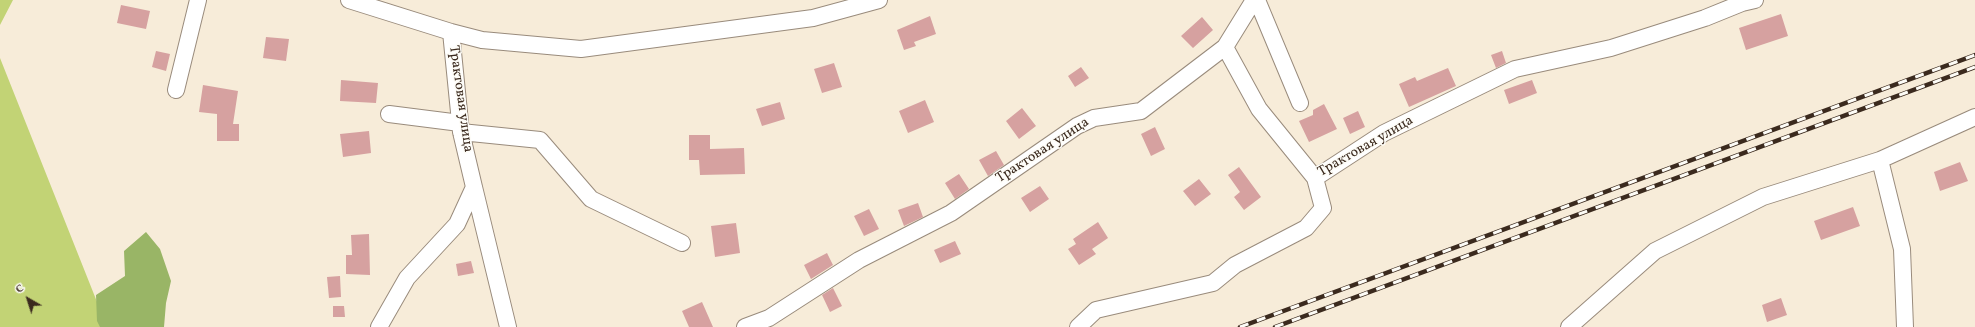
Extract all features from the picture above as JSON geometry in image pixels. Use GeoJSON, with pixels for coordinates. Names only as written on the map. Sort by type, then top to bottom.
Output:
{"type":"FeatureCollection","features":[{"type":"Feature","properties":{"kind":"street"},"geometry":{"type":"LineString","coordinates":[[176,90],[198,0]]}},
{"type":"Feature","properties":{"kind":"street"},"geometry":{"type":"LineString","coordinates":[[349,0],[451,32],[482,40],[581,49],[813,18],[878,0]]}},
{"type":"Feature","properties":{"kind":"street"},"geometry":{"type":"LineString","coordinates":[[1225,47],[1254,0]]}},
{"type":"Feature","properties":{"kind":"street"},"geometry":{"type":"LineString","coordinates":[[1258,0],[1300,103]]}},
{"type":"Feature","properties":{"kind":"street","name":"Трактовая улица"},"geometry":{"type":"LineString","coordinates":[[745,327],[769,318],[859,260],[951,213],[1077,126],[1094,118],[1141,111],[1225,47],[1259,109],[1315,178],[1384,133],[1516,69],[1611,48],[1705,18],[1742,3],[1755,0]]}},
{"type":"Feature","properties":{"kind":"street","name":"Трактовая улица"},"geometry":{"type":"LineString","coordinates":[[451,32],[461,127],[474,188],[508,327]]}},
{"type":"Feature","properties":{"kind":"street"},"geometry":{"type":"LineString","coordinates":[[389,114],[540,140],[591,199],[682,243]]}},
{"type":"Feature","properties":{"kind":"street"},"geometry":{"type":"LineString","coordinates":[[1569,327],[1655,251],[1763,197],[1880,160],[1975,117]]}},
{"type":"Feature","properties":{"kind":"street"},"geometry":{"type":"LineString","coordinates":[[1880,160],[1902,249],[1905,327]]}},
{"type":"Feature","properties":{"kind":"street"},"geometry":{"type":"LineString","coordinates":[[1078,327],[1096,310],[1213,283],[1235,265],[1306,228],[1322,208],[1315,178]]}},
{"type":"Feature","properties":{"kind":"street"},"geometry":{"type":"LineString","coordinates":[[379,327],[407,278],[457,224],[474,188]]}},
{"type":"Feature","properties":{"kind":"green space"},"geometry":{"type":"Polygon","coordinates":[[[0,0],[13,0],[0,25],[0,0]]]}},
{"type":"Feature","properties":{"kind":"green space"},"geometry":{"type":"Polygon","coordinates":[[[0,58],[107,327],[0,327],[0,58]]]}},
{"type":"Feature","properties":{"kind":"green space"},"geometry":{"type":"Polygon","coordinates":[[[146,232],[160,249],[171,281],[166,303],[164,327],[100,327],[97,321],[96,295],[125,276],[124,251],[146,232]]]}},
{"type":"Feature","properties":{"kind":"building"},"geometry":{"type":"Polygon","coordinates":[[[121,5],[150,11],[146,29],[117,23],[121,5]]]}},
{"type":"Feature","properties":{"kind":"building"},"geometry":{"type":"Polygon","coordinates":[[[1781,14],[1788,36],[1746,50],[1739,28],[1781,14]]]}},
{"type":"Feature","properties":{"kind":"building"},"geometry":{"type":"Polygon","coordinates":[[[930,16],[936,34],[914,42],[916,46],[904,50],[897,30],[930,16]]]}},
{"type":"Feature","properties":{"kind":"building"},"geometry":{"type":"Polygon","coordinates":[[[1202,17],[1213,30],[1193,48],[1181,36],[1202,17]]]}},
{"type":"Feature","properties":{"kind":"building"},"geometry":{"type":"Polygon","coordinates":[[[266,37],[289,39],[286,61],[263,58],[266,37]]]}},
{"type":"Feature","properties":{"kind":"building"},"geometry":{"type":"Polygon","coordinates":[[[156,51],[170,54],[166,71],[152,67],[156,51]]]}},
{"type":"Feature","properties":{"kind":"building"},"geometry":{"type":"Polygon","coordinates":[[[1502,51],[1506,63],[1496,68],[1491,55],[1502,51]]]}},
{"type":"Feature","properties":{"kind":"building"},"geometry":{"type":"Polygon","coordinates":[[[834,63],[842,87],[822,93],[814,69],[834,63]]]}},
{"type":"Feature","properties":{"kind":"building"},"geometry":{"type":"Polygon","coordinates":[[[1081,67],[1089,78],[1075,87],[1068,76],[1081,67]]]}},
{"type":"Feature","properties":{"kind":"building"},"geometry":{"type":"Polygon","coordinates":[[[1448,68],[1456,86],[1409,107],[1399,84],[1415,77],[1417,81],[1448,68]]]}},
{"type":"Feature","properties":{"kind":"building"},"geometry":{"type":"Polygon","coordinates":[[[341,80],[378,83],[376,103],[340,101],[341,80]]]}},
{"type":"Feature","properties":{"kind":"building"},"geometry":{"type":"Polygon","coordinates":[[[1532,80],[1537,93],[1509,104],[1504,90],[1532,80]]]}},
{"type":"Feature","properties":{"kind":"building"},"geometry":{"type":"Polygon","coordinates":[[[203,85],[238,91],[233,124],[239,124],[239,141],[217,141],[217,114],[199,112],[203,85]]]}},
{"type":"Feature","properties":{"kind":"building"},"geometry":{"type":"Polygon","coordinates":[[[925,100],[934,122],[908,133],[899,111],[925,100]]]}},
{"type":"Feature","properties":{"kind":"building"},"geometry":{"type":"Polygon","coordinates":[[[780,102],[785,119],[762,126],[756,109],[780,102]]]}},
{"type":"Feature","properties":{"kind":"building"},"geometry":{"type":"Polygon","coordinates":[[[1324,104],[1337,129],[1309,142],[1299,121],[1313,115],[1313,110],[1324,104]]]}},
{"type":"Feature","properties":{"kind":"building"},"geometry":{"type":"Polygon","coordinates":[[[1022,108],[1036,126],[1019,139],[1006,121],[1022,108]]]}},
{"type":"Feature","properties":{"kind":"building"},"geometry":{"type":"Polygon","coordinates":[[[1358,111],[1365,127],[1350,134],[1343,118],[1358,111]]]}},
{"type":"Feature","properties":{"kind":"building"},"geometry":{"type":"Polygon","coordinates":[[[1155,127],[1165,149],[1151,156],[1141,134],[1155,127]]]}},
{"type":"Feature","properties":{"kind":"building"},"geometry":{"type":"Polygon","coordinates":[[[369,131],[371,153],[343,157],[340,134],[369,131]]]}},
{"type":"Feature","properties":{"kind":"building"},"geometry":{"type":"Polygon","coordinates":[[[689,135],[710,135],[710,149],[744,148],[745,174],[700,175],[699,160],[689,160],[689,135]]]}},
{"type":"Feature","properties":{"kind":"building"},"geometry":{"type":"Polygon","coordinates":[[[996,151],[1004,165],[988,176],[979,160],[996,151]]]}},
{"type":"Feature","properties":{"kind":"building"},"geometry":{"type":"Polygon","coordinates":[[[1960,162],[1968,181],[1940,191],[1934,172],[1960,162]]]}},
{"type":"Feature","properties":{"kind":"building"},"geometry":{"type":"Polygon","coordinates":[[[1239,167],[1261,197],[1244,210],[1234,197],[1240,192],[1228,175],[1239,167]]]}},
{"type":"Feature","properties":{"kind":"building"},"geometry":{"type":"Polygon","coordinates":[[[959,174],[969,189],[955,199],[945,183],[959,174]]]}},
{"type":"Feature","properties":{"kind":"building"},"geometry":{"type":"Polygon","coordinates":[[[1199,179],[1211,194],[1195,206],[1183,191],[1199,179]]]}},
{"type":"Feature","properties":{"kind":"building"},"geometry":{"type":"Polygon","coordinates":[[[1040,186],[1049,199],[1030,212],[1021,198],[1040,186]]]}},
{"type":"Feature","properties":{"kind":"building"},"geometry":{"type":"Polygon","coordinates":[[[918,203],[923,217],[904,226],[898,210],[918,203]]]}},
{"type":"Feature","properties":{"kind":"building"},"geometry":{"type":"Polygon","coordinates":[[[1853,207],[1860,226],[1821,240],[1814,221],[1853,207]]]}},
{"type":"Feature","properties":{"kind":"building"},"geometry":{"type":"Polygon","coordinates":[[[869,209],[879,229],[864,236],[854,216],[869,209]]]}},
{"type":"Feature","properties":{"kind":"building"},"geometry":{"type":"Polygon","coordinates":[[[1098,222],[1108,238],[1092,249],[1096,254],[1079,265],[1068,249],[1076,244],[1073,239],[1098,222]]]}},
{"type":"Feature","properties":{"kind":"building"},"geometry":{"type":"Polygon","coordinates":[[[736,223],[740,253],[715,257],[711,226],[736,223]]]}},
{"type":"Feature","properties":{"kind":"building"},"geometry":{"type":"Polygon","coordinates":[[[369,234],[370,275],[346,274],[346,255],[352,255],[351,235],[369,234]]]}},
{"type":"Feature","properties":{"kind":"building"},"geometry":{"type":"Polygon","coordinates":[[[955,241],[961,254],[940,263],[934,250],[955,241]]]}},
{"type":"Feature","properties":{"kind":"building"},"geometry":{"type":"Polygon","coordinates":[[[827,253],[833,265],[811,279],[804,265],[827,253]]]}},
{"type":"Feature","properties":{"kind":"building"},"geometry":{"type":"Polygon","coordinates":[[[471,261],[474,273],[458,276],[456,264],[471,261]]]}},
{"type":"Feature","properties":{"kind":"building"},"geometry":{"type":"Polygon","coordinates":[[[340,276],[341,297],[329,298],[327,277],[340,276]]]}},
{"type":"Feature","properties":{"kind":"building"},"geometry":{"type":"Polygon","coordinates":[[[833,288],[842,306],[830,312],[822,295],[833,288]]]}},
{"type":"Feature","properties":{"kind":"building"},"geometry":{"type":"Polygon","coordinates":[[[1781,298],[1787,315],[1767,322],[1762,305],[1781,298]]]}},
{"type":"Feature","properties":{"kind":"building"},"geometry":{"type":"Polygon","coordinates":[[[702,302],[713,327],[689,327],[682,311],[702,302]]]}},
{"type":"Feature","properties":{"kind":"building"},"geometry":{"type":"Polygon","coordinates":[[[333,306],[344,306],[345,317],[333,317],[333,306]]]}},
{"type":"Feature","properties":{"kind":"railway"},"geometry":{"type":"LineString","coordinates":[[1240,327],[1975,55]]}},
{"type":"Feature","properties":{"kind":"railway"},"geometry":{"type":"LineString","coordinates":[[1275,327],[1975,67]]}}]}
